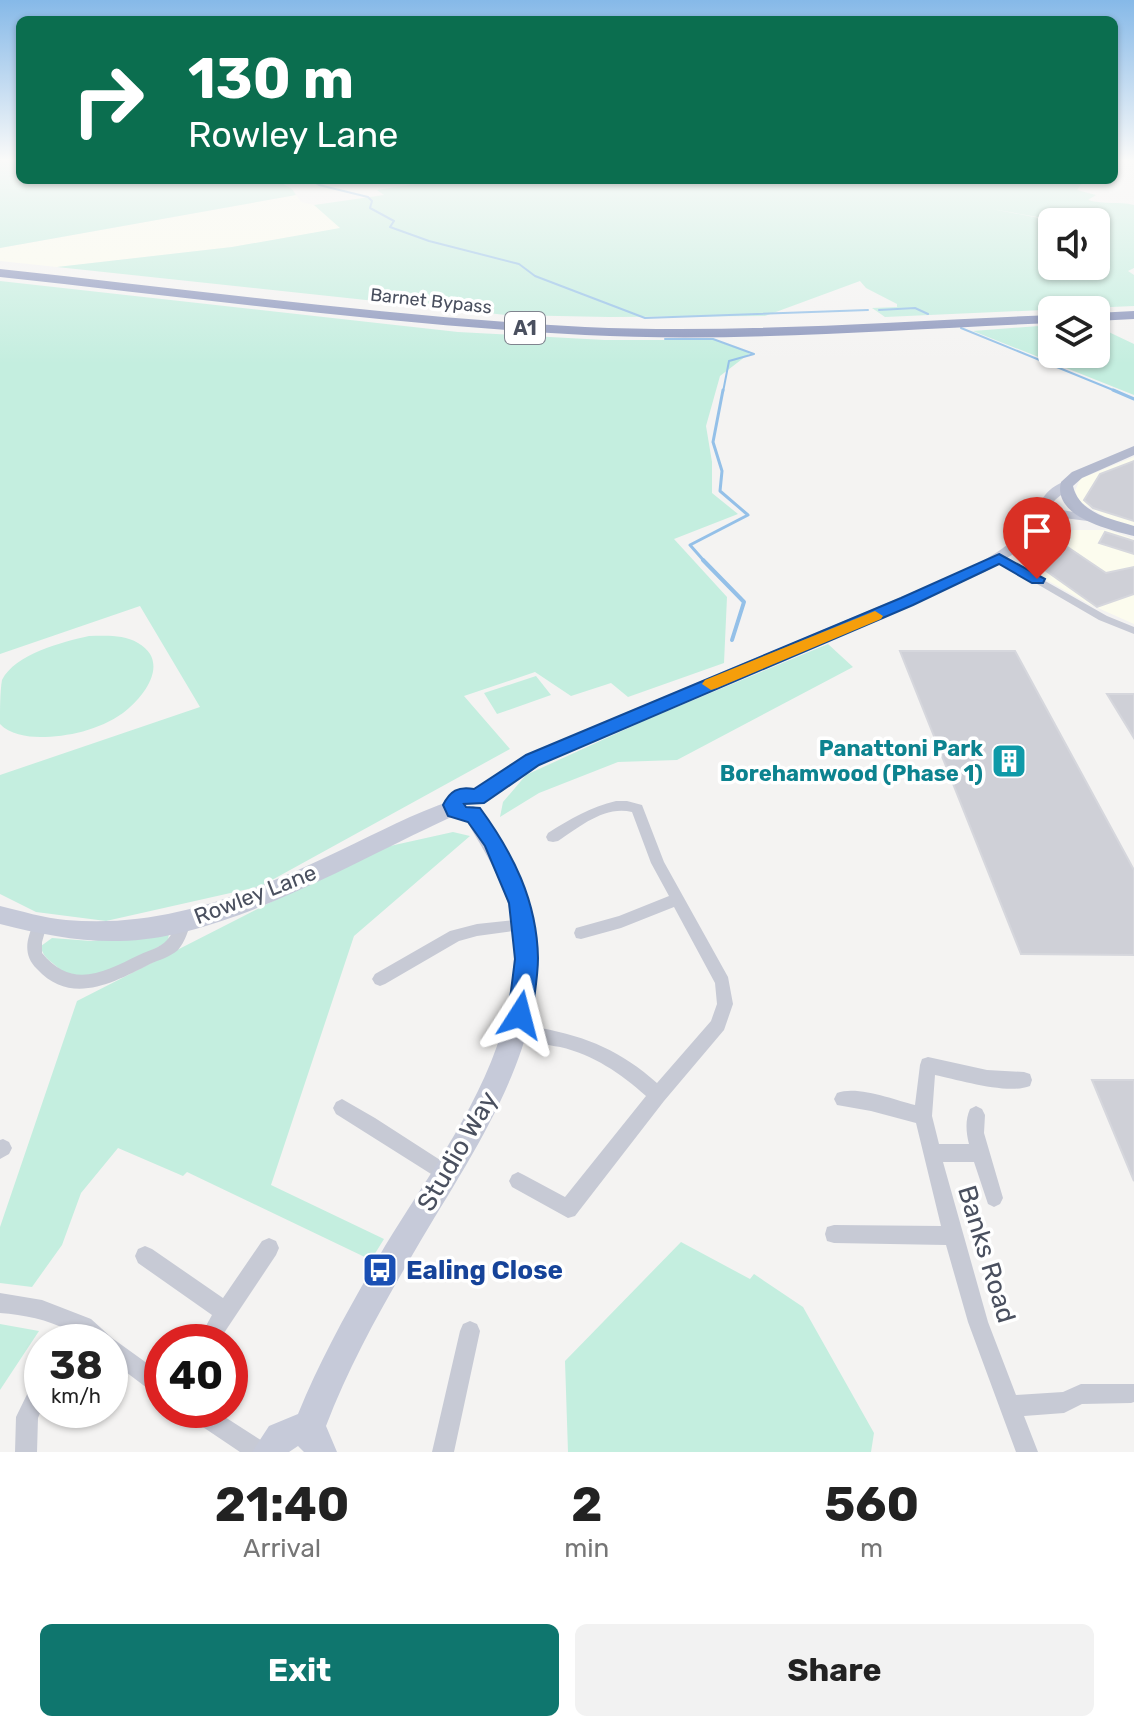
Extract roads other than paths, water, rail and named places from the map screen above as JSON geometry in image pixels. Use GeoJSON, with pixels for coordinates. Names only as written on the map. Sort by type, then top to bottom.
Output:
{"type":"FeatureCollection","features":[{"type":"Feature","properties":{"kind":"highway","name":"Barnet Bypass"},"geometry":{"type":"LineString","coordinates":[[0,270],[481,318],[591,325],[737,325],[1038,313]]}},
{"type":"Feature","properties":{"kind":"highway","name":"Barnet Bypass"},"geometry":{"type":"LineString","coordinates":[[0,270],[462,322],[589,331],[728,332],[1038,320]]}},
{"type":"Feature","properties":{"kind":"highway"},"geometry":{"type":"LineString","coordinates":[[1110,310],[1134,309]]}},
{"type":"Feature","properties":{"kind":"highway"},"geometry":{"type":"LineString","coordinates":[[1110,316],[1134,315]]}},
{"type":"Feature","properties":{"kind":"main road","name":"Rowley Lane"},"geometry":{"type":"LineString","coordinates":[[1066,485],[1077,475],[1134,450]]}},
{"type":"Feature","properties":{"kind":"main road"},"geometry":{"type":"LineString","coordinates":[[1066,485],[1072,501],[1098,520],[1134,531]]}},
{"type":"Feature","properties":{"kind":"street","name":"Rowley Lane"},"geometry":{"type":"LineString","coordinates":[[0,915],[39,928],[85,934],[120,933],[184,922],[247,902],[468,806],[507,775],[547,754],[865,620],[999,558],[1035,526],[1035,520],[1044,507],[1066,485]]}},
{"type":"Feature","properties":{"kind":"street"},"geometry":{"type":"LineString","coordinates":[[1035,526],[1062,514],[1098,520]]}},
{"type":"Feature","properties":{"kind":"street"},"geometry":{"type":"LineString","coordinates":[[999,558],[1134,631]]}},
{"type":"Feature","properties":{"kind":"street","name":"Studio Way"},"geometry":{"type":"LineString","coordinates":[[314,1442],[338,1362],[491,1094],[516,1031],[526,980],[524,925],[506,864],[468,806]]}},
{"type":"Feature","properties":{"kind":"street"},"geometry":{"type":"LineString","coordinates":[[518,1181],[568,1209],[718,1025],[725,1004],[723,982],[658,863],[637,809],[630,806],[581,819],[553,837]]}},
{"type":"Feature","properties":{"kind":"street"},"geometry":{"type":"LineString","coordinates":[[581,933],[621,922],[678,899]]}},
{"type":"Feature","properties":{"kind":"street"},"geometry":{"type":"LineString","coordinates":[[39,928],[33,948],[35,958],[55,977],[70,982],[87,982],[122,972],[166,950],[177,940],[184,922]]}},
{"type":"Feature","properties":{"kind":"street"},"geometry":{"type":"LineString","coordinates":[[380,979],[455,936],[477,930],[524,925]]}},
{"type":"Feature","properties":{"kind":"street"},"geometry":{"type":"LineString","coordinates":[[516,1031],[604,1052],[626,1065],[658,1095]]}},
{"type":"Feature","properties":{"kind":"street","name":"Banks Road"},"geometry":{"type":"LineString","coordinates":[[1024,1080],[987,1078],[928,1065],[923,1116],[952,1236],[978,1322],[1027,1452]]}},
{"type":"Feature","properties":{"kind":"street"},"geometry":{"type":"LineString","coordinates":[[843,1099],[871,1102],[923,1116]]}},
{"type":"Feature","properties":{"kind":"street"},"geometry":{"type":"LineString","coordinates":[[342,1108],[387,1133],[398,1145],[445,1173]]}},
{"type":"Feature","properties":{"kind":"street"},"geometry":{"type":"LineString","coordinates":[[976,1115],[975,1133],[994,1198]]}},
{"type":"Feature","properties":{"kind":"street"},"geometry":{"type":"LineString","coordinates":[[931,1153],[980,1153]]}},
{"type":"Feature","properties":{"kind":"street"},"geometry":{"type":"LineString","coordinates":[[834,1234],[952,1236]]}},
{"type":"Feature","properties":{"kind":"street"},"geometry":{"type":"LineString","coordinates":[[218,1324],[269,1248]]}},
{"type":"Feature","properties":{"kind":"street"},"geometry":{"type":"LineString","coordinates":[[145,1256],[225,1312]]}},
{"type":"Feature","properties":{"kind":"street"},"geometry":{"type":"LineString","coordinates":[[0,1303],[36,1308],[62,1324]]}},
{"type":"Feature","properties":{"kind":"street"},"geometry":{"type":"LineString","coordinates":[[443,1452],[470,1331]]}},
{"type":"Feature","properties":{"kind":"street"},"geometry":{"type":"LineString","coordinates":[[128,1361],[144,1373]]}},
{"type":"Feature","properties":{"kind":"street"},"geometry":{"type":"LineString","coordinates":[[1011,1406],[1064,1402],[1081,1394],[1131,1393]]}},
{"type":"Feature","properties":{"kind":"street"},"geometry":{"type":"LineString","coordinates":[[26,1452],[27,1428]]}},
{"type":"Feature","properties":{"kind":"street"},"geometry":{"type":"LineString","coordinates":[[222,1428],[259,1452]]}},
{"type":"Feature","properties":{"kind":"street"},"geometry":{"type":"LineString","coordinates":[[268,1452],[280,1437],[289,1432],[314,1442]]}},
{"type":"Feature","properties":{"kind":"waterway"},"geometry":{"type":"LineString","coordinates":[[395,229],[429,241],[519,264],[535,276],[645,318],[868,310]]}},
{"type":"Feature","properties":{"kind":"waterway"},"geometry":{"type":"LineString","coordinates":[[879,310],[915,308],[928,314]]}},
{"type":"Feature","properties":{"kind":"waterway"},"geometry":{"type":"LineString","coordinates":[[961,328],[1118,392]]}},
{"type":"Feature","properties":{"kind":"waterway"},"geometry":{"type":"LineString","coordinates":[[665,339],[713,339],[754,354],[729,361],[723,392]]}},
{"type":"Feature","properties":{"kind":"waterway"},"geometry":{"type":"LineString","coordinates":[[705,562],[690,545],[748,515],[720,491],[722,471],[713,442],[723,390]]}},
{"type":"Feature","properties":{"kind":"waterway"},"geometry":{"type":"LineString","coordinates":[[1113,390],[1134,399]]}},
{"type":"Feature","properties":{"kind":"waterway"},"geometry":{"type":"LineString","coordinates":[[703,560],[744,602],[732,640]]}},
{"type":"Feature","properties":{"kind":"place","name":"Panattoni Park Borehamwood (Phase 1)"},"geometry":{"type":"Point","coordinates":[1009,761]}},
{"type":"Feature","properties":{"kind":"place","name":"Ealing Close"},"geometry":{"type":"Point","coordinates":[380,1270]}}]}
